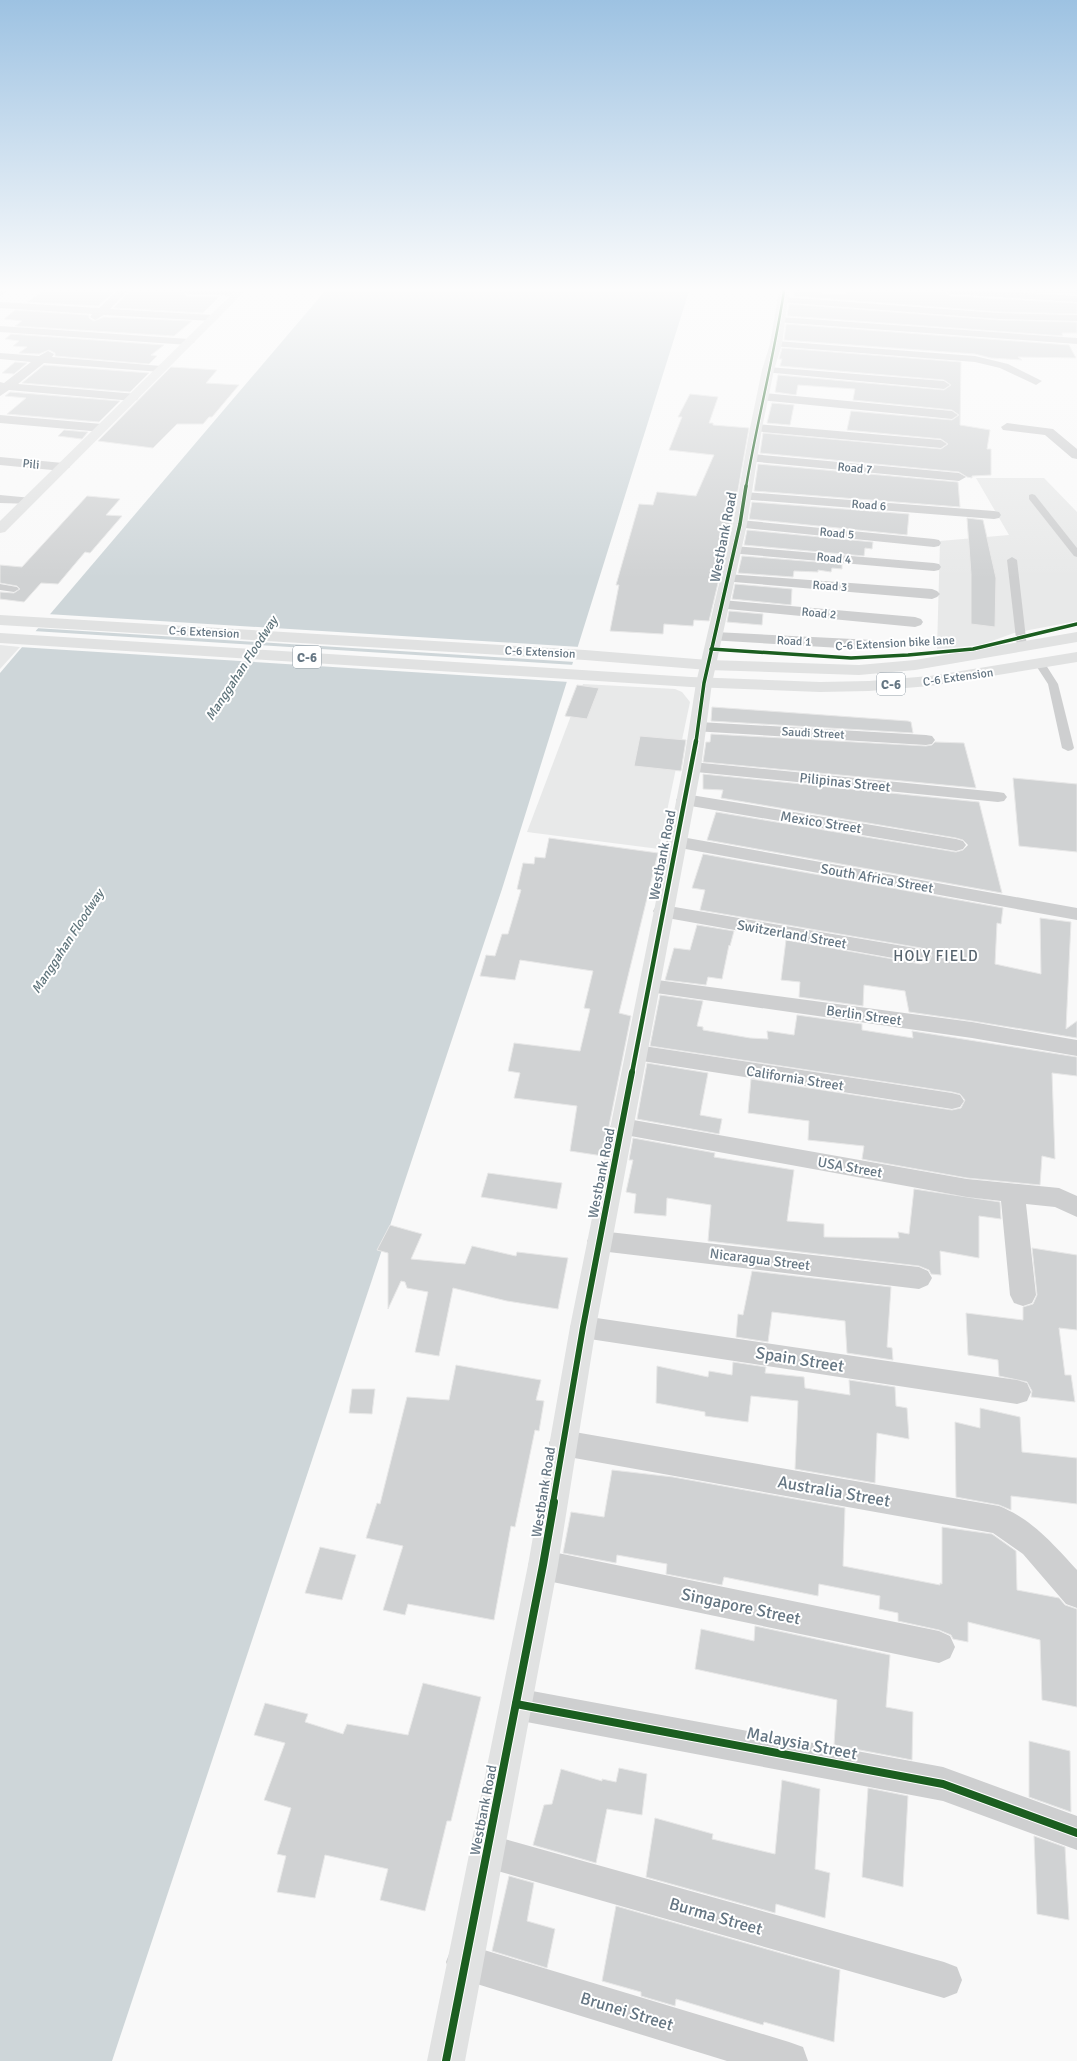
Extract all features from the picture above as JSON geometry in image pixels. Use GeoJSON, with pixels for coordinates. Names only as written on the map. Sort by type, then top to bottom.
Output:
{"type":"FeatureCollection","features":[{"type":"Feature","properties":{"kind":"main road"},"geometry":{"type":"LineString","coordinates":[[0,529],[143,387]]}},
{"type":"Feature","properties":{"kind":"main road","name":"Westbank Road"},"geometry":{"type":"LineString","coordinates":[[446,2061],[464,1962],[543,1564],[583,1327],[650,986],[676,842],[692,767],[706,674],[740,524],[756,428],[765,387]]}},
{"type":"Feature","properties":{"kind":"main road","name":"C-6 Extension"},"geometry":{"type":"LineString","coordinates":[[6,620],[585,655],[706,674],[820,687],[869,686],[930,681],[1077,657]]}},
{"type":"Feature","properties":{"kind":"main road","name":"C-6 Extension"},"geometry":{"type":"LineString","coordinates":[[0,638],[579,675],[706,674],[859,670],[915,665],[1075,639]]}},
{"type":"Feature","properties":{"kind":"street"},"geometry":{"type":"LineString","coordinates":[[2,388],[133,397]]}},
{"type":"Feature","properties":{"kind":"street"},"geometry":{"type":"LineString","coordinates":[[764,397],[952,415]]}},
{"type":"Feature","properties":{"kind":"street"},"geometry":{"type":"LineString","coordinates":[[0,419],[102,428]]}},
{"type":"Feature","properties":{"kind":"street"},"geometry":{"type":"LineString","coordinates":[[1007,427],[1049,432],[1077,455]]}},
{"type":"Feature","properties":{"kind":"street"},"geometry":{"type":"LineString","coordinates":[[756,428],[942,444]]}},
{"type":"Feature","properties":{"kind":"street","name":"Road 7"},"geometry":{"type":"LineString","coordinates":[[752,458],[959,478]]}},
{"type":"Feature","properties":{"kind":"street","name":"Pili"},"geometry":{"type":"LineString","coordinates":[[0,461],[63,467]]}},
{"type":"Feature","properties":{"kind":"street","name":"Road 6"},"geometry":{"type":"LineString","coordinates":[[744,496],[994,515]]}},
{"type":"Feature","properties":{"kind":"street"},"geometry":{"type":"LineString","coordinates":[[0,499],[27,501]]}},
{"type":"Feature","properties":{"kind":"street","name":"Road 5"},"geometry":{"type":"LineString","coordinates":[[740,524],[934,543]]}},
{"type":"Feature","properties":{"kind":"street","name":"Road 4"},"geometry":{"type":"LineString","coordinates":[[734,550],[934,567]]}},
{"type":"Feature","properties":{"kind":"street","name":"Road 3"},"geometry":{"type":"LineString","coordinates":[[727,578],[932,594]]}},
{"type":"Feature","properties":{"kind":"street","name":"Road 2"},"geometry":{"type":"LineString","coordinates":[[722,605],[915,622]]}},
{"type":"Feature","properties":{"kind":"street","name":"Road 1"},"geometry":{"type":"LineString","coordinates":[[715,637],[873,645]]}},
{"type":"Feature","properties":{"kind":"street","name":"Saudi Street"},"geometry":{"type":"LineString","coordinates":[[699,727],[926,740]]}},
{"type":"Feature","properties":{"kind":"street","name":"Pilipinas Street"},"geometry":{"type":"LineString","coordinates":[[692,767],[998,797]]}},
{"type":"Feature","properties":{"kind":"street","name":"Mexico Street"},"geometry":{"type":"LineString","coordinates":[[685,800],[956,845]]}},
{"type":"Feature","properties":{"kind":"street","name":"South Africa Street"},"geometry":{"type":"LineString","coordinates":[[676,842],[1077,914]]}},
{"type":"Feature","properties":{"kind":"street","name":"Switzerland Street"},"geometry":{"type":"LineString","coordinates":[[663,911],[921,956]]}},
{"type":"Feature","properties":{"kind":"street","name":"Berlin Street"},"geometry":{"type":"LineString","coordinates":[[650,986],[972,1030],[1077,1048]]}},
{"type":"Feature","properties":{"kind":"street","name":"California Street"},"geometry":{"type":"LineString","coordinates":[[637,1053],[952,1101]]}},
{"type":"Feature","properties":{"kind":"street","name":"USA Street"},"geometry":{"type":"LineString","coordinates":[[622,1127],[959,1186],[1059,1198],[1077,1207]]}},
{"type":"Feature","properties":{"kind":"street"},"geometry":{"type":"LineString","coordinates":[[1012,1192],[1023,1295]]}},
{"type":"Feature","properties":{"kind":"street","name":"Nicaragua Street"},"geometry":{"type":"LineString","coordinates":[[600,1241],[919,1278]]}},
{"type":"Feature","properties":{"kind":"street","name":"Spain Street"},"geometry":{"type":"LineString","coordinates":[[583,1327],[1017,1392]]}},
{"type":"Feature","properties":{"kind":"street","name":"Australia Street"},"geometry":{"type":"LineString","coordinates":[[563,1443],[999,1520],[1034,1544],[1077,1593]]}},
{"type":"Feature","properties":{"kind":"street","name":"Singapore Street"},"geometry":{"type":"LineString","coordinates":[[543,1564],[940,1646]]}},
{"type":"Feature","properties":{"kind":"street","name":"Malaysia Street"},"geometry":{"type":"LineString","coordinates":[[516,1704],[943,1784],[1077,1833]]}},
{"type":"Feature","properties":{"kind":"street","name":"Burma Street"},"geometry":{"type":"LineString","coordinates":[[487,1851],[944,1980]]}},
{"type":"Feature","properties":{"kind":"street","name":"Brunei Street"},"geometry":{"type":"LineString","coordinates":[[464,1962],[789,2061]]}},
{"type":"Feature","properties":{"kind":"lane"},"geometry":{"type":"LineString","coordinates":[[1032,497],[1077,554]]}},
{"type":"Feature","properties":{"kind":"lane"},"geometry":{"type":"LineString","coordinates":[[1012,560],[1020,617],[1022,647]]}},
{"type":"Feature","properties":{"kind":"lane"},"geometry":{"type":"LineString","coordinates":[[0,587],[14,588]]}},
{"type":"Feature","properties":{"kind":"lane"},"geometry":{"type":"LineString","coordinates":[[1040,664],[1053,684],[1068,748]]}},
{"type":"Feature","properties":{"kind":"shaded area"},"geometry":{"type":"Polygon","coordinates":[[[976,478],[1044,478],[1077,512],[1077,621],[1014,633],[981,645],[937,649],[940,541],[1009,535],[976,478]]]}},
{"type":"Feature","properties":{"kind":"shaded area"},"geometry":{"type":"Polygon","coordinates":[[[0,645],[20,647],[0,669],[0,645]]]}},
{"type":"Feature","properties":{"kind":"shaded area"},"geometry":{"type":"Polygon","coordinates":[[[583,684],[675,689],[682,692],[690,702],[659,849],[527,832],[583,684]]]}},
{"type":"Feature","properties":{"kind":"water","name":"Manggahan Floodway"},"geometry":{"type":"Polygon","coordinates":[[[243,387],[659,387],[502,889],[112,2061],[0,2061],[0,673],[243,387]]]}},
{"type":"Feature","properties":{"kind":"pier"},"geometry":{"type":"Polygon","coordinates":[[[47,614],[580,647],[575,662],[35,628],[47,614]]]}},
{"type":"Feature","properties":{"kind":"pier"},"geometry":{"type":"Polygon","coordinates":[[[33,631],[575,665],[569,682],[19,647],[33,631]]]}},
{"type":"Feature","properties":{"kind":"building"},"geometry":{"type":"Polygon","coordinates":[[[72,387],[135,387],[130,392],[72,387]]]}},
{"type":"Feature","properties":{"kind":"building"},"geometry":{"type":"Polygon","coordinates":[[[151,387],[237,387],[212,417],[209,417],[203,424],[177,424],[153,448],[98,441],[151,387]]]}},
{"type":"Feature","properties":{"kind":"building"},"geometry":{"type":"Polygon","coordinates":[[[776,387],[798,387],[796,395],[775,392],[776,387]]]}},
{"type":"Feature","properties":{"kind":"building"},"geometry":{"type":"Polygon","coordinates":[[[829,387],[913,387],[944,390],[948,387],[961,387],[960,425],[990,430],[987,449],[991,449],[991,475],[972,476],[972,478],[959,472],[760,453],[763,433],[941,449],[948,444],[941,439],[847,430],[851,411],[952,420],[959,415],[952,410],[853,400],[855,389],[829,387]]]}},
{"type":"Feature","properties":{"kind":"building"},"geometry":{"type":"Polygon","coordinates":[[[10,392],[120,401],[99,422],[7,414],[26,398],[5,396],[10,392]]]}},
{"type":"Feature","properties":{"kind":"building"},"geometry":{"type":"Polygon","coordinates":[[[690,394],[718,397],[709,423],[713,423],[713,425],[749,428],[732,524],[709,621],[694,620],[693,626],[664,624],[663,634],[610,631],[619,585],[616,585],[639,504],[653,505],[657,492],[696,496],[714,455],[669,450],[682,417],[678,417],[690,394]]]}},
{"type":"Feature","properties":{"kind":"building"},"geometry":{"type":"Polygon","coordinates":[[[772,403],[794,405],[790,425],[767,423],[772,403]]]}},
{"type":"Feature","properties":{"kind":"building"},"geometry":{"type":"Polygon","coordinates":[[[64,430],[88,432],[82,439],[58,436],[64,430]]]}},
{"type":"Feature","properties":{"kind":"building"},"geometry":{"type":"Polygon","coordinates":[[[758,464],[958,482],[960,507],[754,491],[758,464]]]}},
{"type":"Feature","properties":{"kind":"building"},"geometry":{"type":"Polygon","coordinates":[[[87,496],[120,499],[106,515],[122,516],[90,553],[85,552],[58,584],[41,583],[24,602],[0,599],[0,592],[14,593],[20,589],[17,586],[0,583],[0,565],[22,567],[87,496]]]}},
{"type":"Feature","properties":{"kind":"building"},"geometry":{"type":"Polygon","coordinates":[[[752,502],[909,514],[907,535],[749,519],[752,502]]]}},
{"type":"Feature","properties":{"kind":"building"},"geometry":{"type":"Polygon","coordinates":[[[967,518],[983,520],[996,578],[995,627],[971,624],[971,574],[967,518]]]}},
{"type":"Feature","properties":{"kind":"building"},"geometry":{"type":"Polygon","coordinates":[[[747,530],[873,542],[872,549],[865,548],[864,556],[744,545],[747,530]]]}},
{"type":"Feature","properties":{"kind":"building"},"geometry":{"type":"Polygon","coordinates":[[[742,556],[842,564],[842,569],[832,568],[831,572],[818,570],[818,572],[794,571],[793,577],[738,573],[742,556]]]}},
{"type":"Feature","properties":{"kind":"building"},"geometry":{"type":"Polygon","coordinates":[[[735,584],[792,589],[791,605],[732,599],[735,584]]]}},
{"type":"Feature","properties":{"kind":"building"},"geometry":{"type":"Polygon","coordinates":[[[729,611],[763,614],[762,625],[727,622],[729,611]]]}},
{"type":"Feature","properties":{"kind":"building"},"geometry":{"type":"Polygon","coordinates":[[[577,685],[599,688],[587,719],[565,716],[577,685]]]}},
{"type":"Feature","properties":{"kind":"building"},"geometry":{"type":"Polygon","coordinates":[[[712,707],[908,721],[911,722],[913,733],[711,721],[712,707]]]}},
{"type":"Feature","properties":{"kind":"building"},"geometry":{"type":"Polygon","coordinates":[[[711,734],[926,746],[932,745],[935,742],[964,743],[976,788],[703,762],[706,742],[710,742],[711,734]]]}},
{"type":"Feature","properties":{"kind":"building"},"geometry":{"type":"Polygon","coordinates":[[[640,736],[686,740],[681,771],[634,766],[640,736]]]}},
{"type":"Feature","properties":{"kind":"building"},"geometry":{"type":"Polygon","coordinates":[[[703,774],[979,802],[1002,893],[707,840],[716,812],[956,852],[963,850],[968,845],[963,840],[956,838],[721,798],[723,790],[703,789],[703,774]]]}},
{"type":"Feature","properties":{"kind":"building"},"geometry":{"type":"Polygon","coordinates":[[[1013,778],[1077,784],[1077,852],[1019,846],[1013,778]]]}},
{"type":"Feature","properties":{"kind":"building"},"geometry":{"type":"Polygon","coordinates":[[[549,838],[658,853],[619,1013],[631,1016],[603,1156],[570,1151],[577,1106],[514,1098],[520,1073],[508,1071],[514,1043],[580,1051],[590,1009],[584,1008],[593,971],[520,960],[515,980],[480,976],[486,955],[495,956],[502,934],[508,934],[521,890],[517,889],[523,863],[534,864],[535,857],[545,858],[549,838]]]}},
{"type":"Feature","properties":{"kind":"building"},"geometry":{"type":"Polygon","coordinates":[[[703,854],[1003,908],[1001,924],[997,923],[995,964],[1041,974],[1040,918],[1071,922],[1066,1029],[1077,1021],[1077,1038],[909,1012],[905,991],[864,985],[863,1006],[799,997],[800,982],[781,980],[786,940],[921,964],[929,962],[932,955],[928,950],[921,948],[700,910],[705,890],[692,888],[703,854]]]}},
{"type":"Feature","properties":{"kind":"building"},"geometry":{"type":"Polygon","coordinates":[[[697,925],[734,931],[730,946],[729,945],[722,979],[708,977],[706,985],[665,980],[674,948],[690,950],[697,925]]]}},
{"type":"Feature","properties":{"kind":"building"},"geometry":{"type":"Polygon","coordinates":[[[660,995],[703,1001],[697,1026],[703,1027],[703,1030],[750,1038],[768,1039],[767,1031],[794,1035],[797,1015],[862,1024],[862,1030],[913,1038],[912,1031],[1077,1057],[1077,1076],[1052,1073],[1055,1159],[1042,1156],[1040,1185],[967,1178],[872,1161],[862,1159],[864,1146],[808,1140],[809,1121],[748,1113],[751,1079],[952,1110],[961,1108],[965,1100],[960,1094],[952,1092],[650,1046],[660,995]]]}},
{"type":"Feature","properties":{"kind":"building"},"geometry":{"type":"Polygon","coordinates":[[[647,1063],[708,1073],[700,1115],[722,1119],[719,1134],[637,1119],[647,1063]]]}},
{"type":"Feature","properties":{"kind":"building"},"geometry":{"type":"Polygon","coordinates":[[[633,1138],[715,1153],[714,1157],[794,1170],[787,1221],[824,1224],[824,1237],[899,1238],[898,1232],[909,1234],[914,1189],[1000,1202],[1001,1219],[979,1216],[979,1258],[940,1251],[941,1275],[931,1274],[929,1270],[919,1266],[708,1241],[711,1205],[667,1198],[666,1216],[634,1213],[636,1194],[626,1192],[633,1160],[629,1160],[633,1138]]]}},
{"type":"Feature","properties":{"kind":"building"},"geometry":{"type":"Polygon","coordinates":[[[488,1173],[562,1183],[557,1209],[481,1197],[488,1173]]]}},
{"type":"Feature","properties":{"kind":"building"},"geometry":{"type":"Polygon","coordinates":[[[390,1225],[422,1234],[411,1259],[465,1264],[472,1246],[516,1256],[517,1252],[568,1258],[558,1309],[507,1301],[453,1288],[439,1356],[415,1352],[428,1292],[407,1288],[405,1282],[401,1281],[388,1309],[388,1253],[377,1250],[390,1225]]]}},
{"type":"Feature","properties":{"kind":"building"},"geometry":{"type":"Polygon","coordinates":[[[1032,1248],[1077,1255],[1077,1330],[1059,1328],[1065,1375],[1071,1375],[1075,1402],[1031,1397],[1032,1391],[1027,1382],[999,1376],[998,1360],[968,1355],[966,1313],[1023,1320],[1023,1307],[1033,1304],[1037,1295],[1032,1248]]]}},
{"type":"Feature","properties":{"kind":"building"},"geometry":{"type":"Polygon","coordinates":[[[752,1271],[891,1287],[887,1347],[892,1348],[893,1360],[847,1353],[845,1321],[772,1312],[768,1342],[736,1337],[738,1314],[743,1315],[752,1271]]]}},
{"type":"Feature","properties":{"kind":"building"},"geometry":{"type":"Polygon","coordinates":[[[733,1362],[766,1367],[765,1373],[804,1377],[805,1388],[850,1395],[849,1380],[895,1387],[896,1406],[907,1408],[909,1439],[877,1433],[875,1483],[795,1469],[798,1401],[751,1396],[748,1422],[705,1416],[705,1412],[656,1403],[657,1366],[708,1377],[709,1371],[732,1375],[733,1362]]]}},
{"type":"Feature","properties":{"kind":"building"},"geometry":{"type":"Polygon","coordinates":[[[456,1365],[541,1380],[536,1400],[544,1401],[539,1431],[535,1430],[515,1527],[511,1526],[494,1620],[408,1604],[405,1615],[383,1610],[403,1546],[366,1538],[377,1503],[380,1504],[407,1397],[449,1400],[456,1365]]]}},
{"type":"Feature","properties":{"kind":"building"},"geometry":{"type":"Polygon","coordinates":[[[352,1389],[375,1389],[372,1414],[349,1413],[352,1389]]]}},
{"type":"Feature","properties":{"kind":"building"},"geometry":{"type":"Polygon","coordinates":[[[980,1408],[1020,1417],[1022,1452],[1077,1458],[1077,1504],[1011,1496],[1011,1510],[999,1505],[956,1497],[955,1422],[980,1428],[980,1408]]]}},
{"type":"Feature","properties":{"kind":"building"},"geometry":{"type":"Polygon","coordinates":[[[612,1470],[673,1477],[845,1508],[843,1566],[940,1585],[940,1583],[942,1584],[942,1527],[992,1534],[1016,1551],[1017,1590],[1059,1598],[1065,1605],[1077,1609],[1077,1707],[1042,1700],[1040,1640],[968,1622],[968,1642],[953,1639],[951,1635],[939,1630],[898,1621],[898,1613],[879,1609],[880,1596],[819,1584],[818,1596],[724,1577],[722,1585],[666,1574],[667,1564],[617,1555],[616,1563],[563,1553],[571,1512],[604,1517],[612,1470]]]}},
{"type":"Feature","properties":{"kind":"building"},"geometry":{"type":"Polygon","coordinates":[[[320,1547],[356,1555],[342,1600],[305,1593],[320,1547]]]}},
{"type":"Feature","properties":{"kind":"building"},"geometry":{"type":"Polygon","coordinates":[[[755,1626],[890,1655],[886,1707],[913,1712],[912,1760],[834,1745],[837,1700],[695,1669],[701,1629],[754,1641],[755,1626]]]}},
{"type":"Feature","properties":{"kind":"building"},"geometry":{"type":"Polygon","coordinates":[[[423,1683],[481,1697],[451,1821],[447,1821],[425,1911],[380,1900],[388,1869],[325,1855],[315,1898],[277,1892],[286,1856],[277,1854],[291,1808],[264,1800],[285,1743],[254,1735],[265,1703],[308,1714],[305,1722],[343,1734],[347,1724],[408,1735],[423,1683]]]}},
{"type":"Feature","properties":{"kind":"building"},"geometry":{"type":"Polygon","coordinates":[[[1029,1741],[1070,1751],[1071,1812],[1029,1797],[1029,1741]]]}},
{"type":"Feature","properties":{"kind":"building"},"geometry":{"type":"Polygon","coordinates":[[[619,1768],[647,1774],[642,1815],[607,1809],[596,1863],[533,1845],[544,1805],[552,1804],[561,1769],[602,1781],[602,1779],[616,1782],[619,1768]]]}},
{"type":"Feature","properties":{"kind":"building"},"geometry":{"type":"Polygon","coordinates":[[[782,1780],[820,1789],[815,1869],[830,1873],[825,1918],[776,1904],[775,1913],[646,1877],[655,1818],[713,1834],[712,1839],[775,1854],[782,1780]]]}},
{"type":"Feature","properties":{"kind":"building"},"geometry":{"type":"Polygon","coordinates":[[[868,1788],[908,1796],[903,1887],[862,1877],[868,1788]]]}},
{"type":"Feature","properties":{"kind":"building"},"geometry":{"type":"Polygon","coordinates":[[[1034,1836],[1065,1847],[1069,1920],[1037,1914],[1034,1836]]]}},
{"type":"Feature","properties":{"kind":"building"},"geometry":{"type":"Polygon","coordinates":[[[509,1876],[534,1883],[527,1921],[555,1929],[547,1968],[492,1951],[509,1876]]]}},
{"type":"Feature","properties":{"kind":"building"},"geometry":{"type":"Polygon","coordinates":[[[616,1906],[840,1970],[834,2042],[764,2022],[763,2025],[676,1999],[675,2006],[641,1996],[641,1992],[602,1981],[616,1906]]]}},
{"type":"Feature","properties":{"kind":"cycle path"},"geometry":{"type":"LineString","coordinates":[[446,2061],[543,1565],[583,1327],[676,842],[692,767],[704,683],[740,524],[764,387]]}},
{"type":"Feature","properties":{"kind":"cycle path","name":"C-6 Extension bike lane"},"geometry":{"type":"LineString","coordinates":[[711,649],[851,658],[908,655],[973,649],[1077,624]]}},
{"type":"Feature","properties":{"kind":"cycle path"},"geometry":{"type":"LineString","coordinates":[[516,1704],[943,1784],[1077,1833]]}},
{"type":"Feature","properties":{"kind":"district","name":"HOLY FIELD"},"geometry":{"type":"Point","coordinates":[936,956]}}]}
